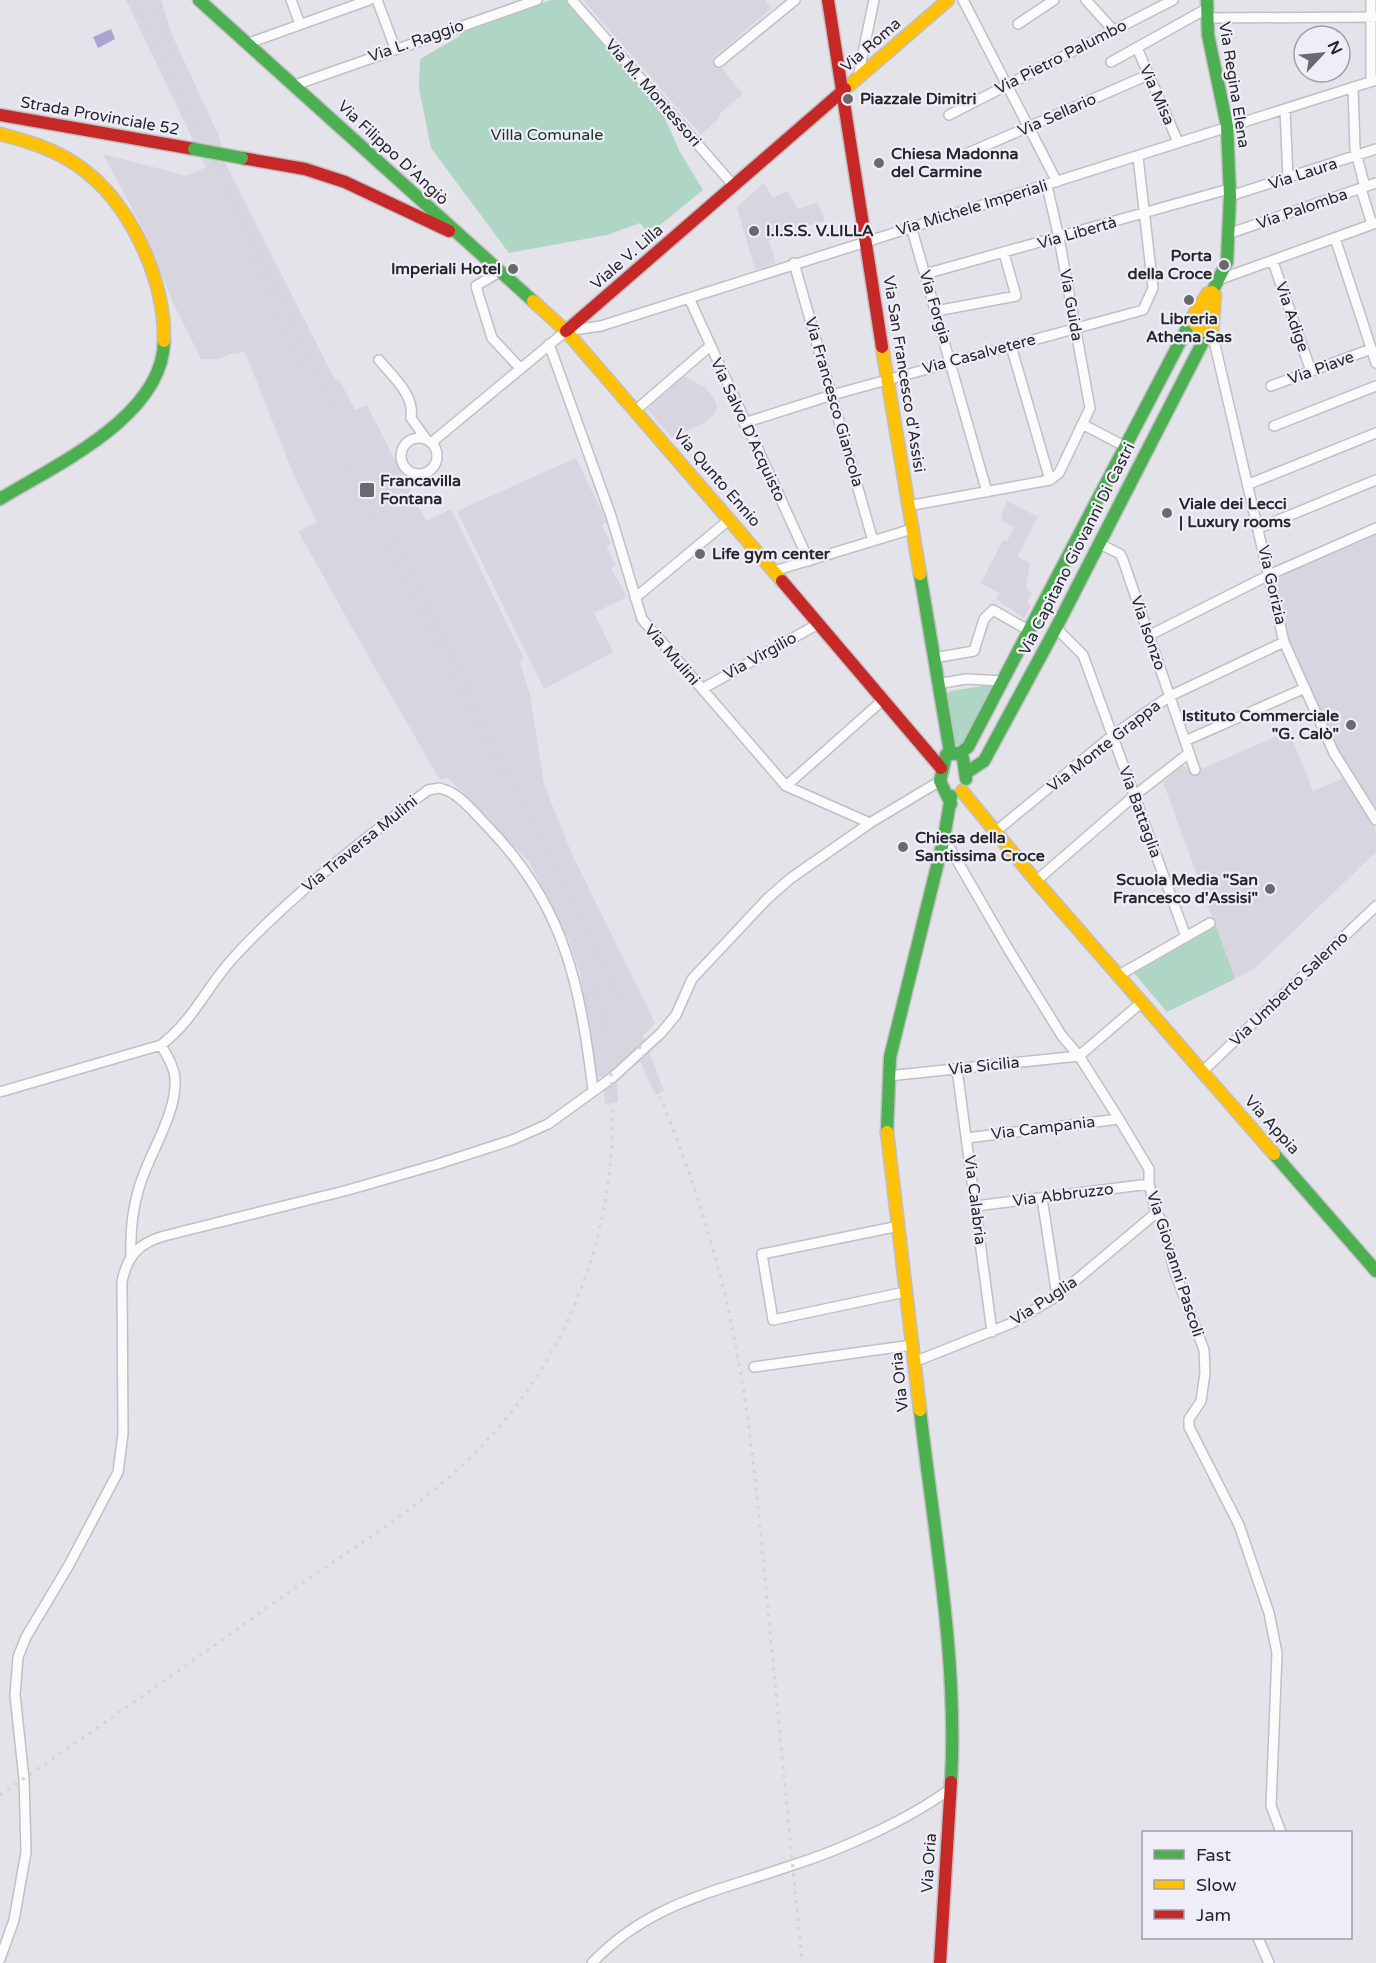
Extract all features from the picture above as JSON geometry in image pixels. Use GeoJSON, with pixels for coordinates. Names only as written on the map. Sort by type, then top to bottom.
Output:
{"type":"FeatureCollection","features":[{"type":"Feature","properties":{"kind":"main road","name":"Via Filippo D'Angiò"},"geometry":{"type":"LineString","coordinates":[[199,0],[566,331]]}},
{"type":"Feature","properties":{"kind":"main road","name":"Via San Francesco d'Assisi"},"geometry":{"type":"LineString","coordinates":[[828,0],[937,684],[955,753],[965,760],[966,773]]}},
{"type":"Feature","properties":{"kind":"main road","name":"Via Roma"},"geometry":{"type":"LineString","coordinates":[[842,92],[948,0]]}},
{"type":"Feature","properties":{"kind":"main road","name":"Via Regina Elena"},"geometry":{"type":"LineString","coordinates":[[1207,9],[1208,35],[1227,126],[1229,193],[1227,262],[1212,292]]}},
{"type":"Feature","properties":{"kind":"main road","name":"Viale V. Lilla"},"geometry":{"type":"LineString","coordinates":[[566,331],[842,92]]}},
{"type":"Feature","properties":{"kind":"main road","name":"Strada Provinciale 52"},"geometry":{"type":"LineString","coordinates":[[0,115],[305,169],[345,182],[456,234]]}},
{"type":"Feature","properties":{"kind":"main road"},"geometry":{"type":"LineString","coordinates":[[0,134],[30,142],[64,157],[97,181],[117,205],[131,231],[159,296],[164,346],[153,383],[134,409],[114,425],[0,499]]}},
{"type":"Feature","properties":{"kind":"main road"},"geometry":{"type":"LineString","coordinates":[[1194,315],[1193,322],[1197,327],[1210,332],[1215,295],[1212,292]]}},
{"type":"Feature","properties":{"kind":"main road","name":"Via Capitano Giovanni Di Castri"},"geometry":{"type":"LineString","coordinates":[[937,764],[968,747],[1194,315],[1208,293],[1212,292]]}},
{"type":"Feature","properties":{"kind":"main road","name":"Via Qunto Ennio"},"geometry":{"type":"LineString","coordinates":[[566,331],[730,519],[937,764]]}},
{"type":"Feature","properties":{"kind":"main road","name":"Via Capitano Giovanni Di Castri"},"geometry":{"type":"LineString","coordinates":[[966,773],[984,761],[1210,332]]}},
{"type":"Feature","properties":{"kind":"main road"},"geometry":{"type":"LineString","coordinates":[[937,764],[940,781]]}},
{"type":"Feature","properties":{"kind":"main road","name":"Via Oria"},"geometry":{"type":"LineString","coordinates":[[940,1963],[953,1746],[949,1659],[899,1226],[886,1137],[890,1057],[953,797],[966,773]]}},
{"type":"Feature","properties":{"kind":"main road","name":"Via Appia"},"geometry":{"type":"LineString","coordinates":[[940,781],[953,797],[995,832],[1376,1271]]}},
{"type":"Feature","properties":{"kind":"street"},"geometry":{"type":"LineString","coordinates":[[291,0],[300,24]]}},
{"type":"Feature","properties":{"kind":"street"},"geometry":{"type":"LineString","coordinates":[[249,43],[369,0]]}},
{"type":"Feature","properties":{"kind":"street"},"geometry":{"type":"LineString","coordinates":[[377,0],[394,48]]}},
{"type":"Feature","properties":{"kind":"street","name":"Via L. Raggio"},"geometry":{"type":"LineString","coordinates":[[295,85],[394,48],[537,0]]}},
{"type":"Feature","properties":{"kind":"street","name":"Via M. Montessori"},"geometry":{"type":"LineString","coordinates":[[572,0],[734,186]]}},
{"type":"Feature","properties":{"kind":"street"},"geometry":{"type":"LineString","coordinates":[[719,62],[795,0]]}},
{"type":"Feature","properties":{"kind":"street"},"geometry":{"type":"LineString","coordinates":[[858,77],[874,0]]}},
{"type":"Feature","properties":{"kind":"street"},"geometry":{"type":"LineString","coordinates":[[963,0],[1057,182]]}},
{"type":"Feature","properties":{"kind":"street"},"geometry":{"type":"LineString","coordinates":[[1018,24],[1054,0]]}},
{"type":"Feature","properties":{"kind":"street"},"geometry":{"type":"LineString","coordinates":[[1086,0],[1114,31]]}},
{"type":"Feature","properties":{"kind":"street"},"geometry":{"type":"LineString","coordinates":[[1371,0],[1374,17],[1373,81]]}},
{"type":"Feature","properties":{"kind":"street","name":"Via Pietro Palumbo"},"geometry":{"type":"LineString","coordinates":[[949,115],[1170,1]]}},
{"type":"Feature","properties":{"kind":"street"},"geometry":{"type":"LineString","coordinates":[[1111,62],[1207,9],[1374,17]]}},
{"type":"Feature","properties":{"kind":"street","name":"Via Misa"},"geometry":{"type":"LineString","coordinates":[[1137,48],[1178,142]]}},
{"type":"Feature","properties":{"kind":"street","name":"Via Sellario"},"geometry":{"type":"LineString","coordinates":[[966,154],[1148,75]]}},
{"type":"Feature","properties":{"kind":"street","name":"Via Michele Imperiali"},"geometry":{"type":"LineString","coordinates":[[566,331],[601,326],[1373,81]]}},
{"type":"Feature","properties":{"kind":"street"},"geometry":{"type":"LineString","coordinates":[[1218,280],[1374,224],[1356,156],[1353,87]]}},
{"type":"Feature","properties":{"kind":"street"},"geometry":{"type":"LineString","coordinates":[[1285,109],[1288,179]]}},
{"type":"Feature","properties":{"kind":"street","name":"Via Laura"},"geometry":{"type":"LineString","coordinates":[[1229,193],[1288,179],[1376,149]]}},
{"type":"Feature","properties":{"kind":"street"},"geometry":{"type":"LineString","coordinates":[[1138,157],[1144,214]]}},
{"type":"Feature","properties":{"kind":"street","name":"Via Palomba"},"geometry":{"type":"LineString","coordinates":[[1228,234],[1376,183]]}},
{"type":"Feature","properties":{"kind":"street","name":"Via Guida"},"geometry":{"type":"LineString","coordinates":[[1047,186],[1059,238],[1090,408],[1059,474],[1050,480]]}},
{"type":"Feature","properties":{"kind":"street","name":"Via Libertà"},"geometry":{"type":"LineString","coordinates":[[925,274],[1229,193]]}},
{"type":"Feature","properties":{"kind":"street","name":"Via Casalvetere"},"geometry":{"type":"LineString","coordinates":[[744,423],[832,395],[1143,310],[1153,288],[1144,214]]}},
{"type":"Feature","properties":{"kind":"street","name":"Via Forgia"},"geometry":{"type":"LineString","coordinates":[[911,226],[987,492]]}},
{"type":"Feature","properties":{"kind":"street"},"geometry":{"type":"LineString","coordinates":[[1335,238],[1376,363]]}},
{"type":"Feature","properties":{"kind":"street"},"geometry":{"type":"LineString","coordinates":[[936,311],[1016,296],[1004,253]]}},
{"type":"Feature","properties":{"kind":"street","name":"Via Adige"},"geometry":{"type":"LineString","coordinates":[[1273,262],[1311,371]]}},
{"type":"Feature","properties":{"kind":"street","name":"Via Francesco Giancola"},"geometry":{"type":"LineString","coordinates":[[794,263],[873,541]]}},
{"type":"Feature","properties":{"kind":"street"},"geometry":{"type":"LineString","coordinates":[[499,272],[476,286],[492,338],[520,368]]}},
{"type":"Feature","properties":{"kind":"street","name":"Via Salvo D'Acquisto"},"geometry":{"type":"LineString","coordinates":[[689,298],[744,423],[809,561]]}},
{"type":"Feature","properties":{"kind":"street","name":"Viale V. Lilla"},"geometry":{"type":"LineString","coordinates":[[379,360],[410,398],[411,418],[428,441],[566,331]]}},
{"type":"Feature","properties":{"kind":"street","name":"Via Gorizia"},"geometry":{"type":"LineString","coordinates":[[1210,332],[1249,484],[1284,642],[1334,753],[1376,820]]}},
{"type":"Feature","properties":{"kind":"street","name":"Via Mulini"},"geometry":{"type":"LineString","coordinates":[[549,344],[611,516],[642,619],[786,786],[870,823]]}},
{"type":"Feature","properties":{"kind":"street"},"geometry":{"type":"LineString","coordinates":[[636,410],[710,346]]}},
{"type":"Feature","properties":{"kind":"street"},"geometry":{"type":"LineString","coordinates":[[908,506],[1050,480],[1011,346]]}},
{"type":"Feature","properties":{"kind":"street","name":"Via Piave"},"geometry":{"type":"LineString","coordinates":[[1271,386],[1371,349]]}},
{"type":"Feature","properties":{"kind":"street"},"geometry":{"type":"LineString","coordinates":[[1274,426],[1376,386]]}},
{"type":"Feature","properties":{"kind":"street"},"geometry":{"type":"LineString","coordinates":[[1082,424],[1126,447]]}},
{"type":"Feature","properties":{"kind":"street"},"geometry":{"type":"LineString","coordinates":[[1249,484],[1376,433]]}},
{"type":"Feature","properties":{"kind":"street"},"geometry":{"type":"LineString","coordinates":[[1259,528],[1376,480]]}},
{"type":"Feature","properties":{"kind":"street"},"geometry":{"type":"LineString","coordinates":[[635,598],[730,519]]}},
{"type":"Feature","properties":{"kind":"street"},"geometry":{"type":"LineString","coordinates":[[1150,636],[1269,575],[1376,528]]}},
{"type":"Feature","properties":{"kind":"street"},"geometry":{"type":"LineString","coordinates":[[774,571],[912,529]]}},
{"type":"Feature","properties":{"kind":"street","name":"Via Isonzo"},"geometry":{"type":"LineString","coordinates":[[1098,543],[1120,554],[1195,770]]}},
{"type":"Feature","properties":{"kind":"street"},"geometry":{"type":"LineString","coordinates":[[934,658],[974,651],[984,619],[993,610],[1028,630]]}},
{"type":"Feature","properties":{"kind":"street","name":"Via Virgilio"},"geometry":{"type":"LineString","coordinates":[[702,689],[818,624]]}},
{"type":"Feature","properties":{"kind":"street","name":"Via Battaglia"},"geometry":{"type":"LineString","coordinates":[[1056,628],[1083,654],[1186,938]]}},
{"type":"Feature","properties":{"kind":"street","name":"Via Monte Grappa"},"geometry":{"type":"LineString","coordinates":[[995,832],[1113,735],[1170,696],[1284,642]]}},
{"type":"Feature","properties":{"kind":"street"},"geometry":{"type":"LineString","coordinates":[[937,684],[966,679],[1002,681]]}},
{"type":"Feature","properties":{"kind":"street"},"geometry":{"type":"LineString","coordinates":[[1185,741],[1305,688]]}},
{"type":"Feature","properties":{"kind":"street"},"geometry":{"type":"LineString","coordinates":[[786,786],[883,700]]}},
{"type":"Feature","properties":{"kind":"street"},"geometry":{"type":"LineString","coordinates":[[1036,881],[1134,796],[1189,753]]}},
{"type":"Feature","properties":{"kind":"street"},"geometry":{"type":"LineString","coordinates":[[0,1959],[14,1920],[26,1852],[24,1779],[15,1695],[18,1657],[26,1637],[74,1556],[118,1472],[123,1434],[121,1312],[124,1270],[131,1256],[140,1246],[155,1239],[348,1190],[512,1140],[557,1119],[626,1065],[661,1033],[675,1015],[692,979],[767,899],[792,878],[870,823],[940,781]]}},
{"type":"Feature","properties":{"kind":"street","name":"Via Traversa Mulini"},"geometry":{"type":"LineString","coordinates":[[0,1092],[161,1045],[182,1029],[232,959],[276,914],[340,859],[428,790],[440,788],[465,803],[516,856],[535,883],[566,949],[579,1001],[594,1090]]}},
{"type":"Feature","properties":{"kind":"street","name":"Via Giovanni Pascoli"},"geometry":{"type":"LineString","coordinates":[[944,838],[1056,1027],[1079,1056],[1149,1169],[1149,1184],[1156,1213],[1163,1222],[1174,1270],[1203,1350],[1205,1373],[1201,1401],[1190,1419],[1189,1427],[1239,1525],[1269,1613],[1277,1653],[1271,1806],[1280,1831]]}},
{"type":"Feature","properties":{"kind":"street","name":"Via Umberto Salerno"},"geometry":{"type":"LineString","coordinates":[[1202,1072],[1376,906]]}},
{"type":"Feature","properties":{"kind":"street"},"geometry":{"type":"LineString","coordinates":[[1119,975],[1210,923]]}},
{"type":"Feature","properties":{"kind":"street"},"geometry":{"type":"LineString","coordinates":[[1079,1056],[1142,1002]]}},
{"type":"Feature","properties":{"kind":"street"},"geometry":{"type":"LineString","coordinates":[[131,1256],[130,1226],[139,1186],[158,1142],[175,1080],[171,1063],[161,1045]]}},
{"type":"Feature","properties":{"kind":"street","name":"Via Sicilia"},"geometry":{"type":"LineString","coordinates":[[888,1076],[1079,1056]]}},
{"type":"Feature","properties":{"kind":"street","name":"Via Calabria"},"geometry":{"type":"LineString","coordinates":[[957,1069],[968,1138],[992,1332]]}},
{"type":"Feature","properties":{"kind":"street","name":"Via Campania"},"geometry":{"type":"LineString","coordinates":[[968,1138],[1119,1119]]}},
{"type":"Feature","properties":{"kind":"street","name":"Via Abbruzzo"},"geometry":{"type":"LineString","coordinates":[[976,1206],[1149,1184]]}},
{"type":"Feature","properties":{"kind":"street"},"geometry":{"type":"LineString","coordinates":[[1042,1198],[1057,1296]]}},
{"type":"Feature","properties":{"kind":"street","name":"Via Puglia"},"geometry":{"type":"LineString","coordinates":[[914,1362],[992,1332],[1057,1296],[1156,1213]]}},
{"type":"Feature","properties":{"kind":"street"},"geometry":{"type":"LineString","coordinates":[[899,1226],[762,1254],[773,1320],[905,1292]]}},
{"type":"Feature","properties":{"kind":"street"},"geometry":{"type":"LineString","coordinates":[[754,1366],[912,1345]]}},
{"type":"Feature","properties":{"kind":"street"},"geometry":{"type":"LineString","coordinates":[[592,1963],[614,1940],[663,1910],[700,1894],[793,1866],[924,1808],[950,1789]]}},
{"type":"Feature","properties":{"kind":"street"},"geometry":{"type":"LineString","coordinates":[[1258,1939],[1269,1963]]}},
{"type":"Feature","properties":{"kind":"shaded area"},"geometry":{"type":"Polygon","coordinates":[[[126,0],[161,0],[172,35],[218,134],[222,147],[219,151],[335,380],[339,379],[355,410],[367,405],[426,521],[451,509],[524,659],[520,662],[530,695],[544,785],[572,854],[655,1023],[643,1036],[664,1091],[655,1095],[640,1061],[617,1079],[618,1102],[605,1105],[603,1077],[597,1076],[595,1071],[580,974],[569,940],[529,862],[448,778],[440,780],[298,531],[317,522],[293,473],[245,352],[218,359],[201,359],[175,307],[144,231],[103,154],[187,176],[206,167],[126,0]]]}},
{"type":"Feature","properties":{"kind":"shaded area"},"geometry":{"type":"Polygon","coordinates":[[[583,0],[765,0],[772,8],[713,58],[743,94],[721,112],[719,118],[701,135],[583,0]]]}},
{"type":"Feature","properties":{"kind":"shaded area"},"geometry":{"type":"Polygon","coordinates":[[[111,29],[115,39],[98,48],[93,37],[111,29]]]}},
{"type":"Feature","properties":{"kind":"shaded area"},"geometry":{"type":"Polygon","coordinates":[[[764,183],[773,198],[787,191],[798,209],[818,202],[825,221],[795,229],[794,227],[769,241],[776,263],[755,270],[737,207],[764,183]]]}},
{"type":"Feature","properties":{"kind":"shaded area"},"geometry":{"type":"Polygon","coordinates":[[[685,376],[705,388],[715,400],[717,407],[715,413],[706,422],[672,438],[647,409],[685,376]]]}},
{"type":"Feature","properties":{"kind":"shaded area"},"geometry":{"type":"Polygon","coordinates":[[[576,458],[607,522],[602,525],[611,544],[606,546],[616,566],[611,568],[627,597],[594,613],[613,652],[544,689],[457,511],[576,458]]]}},
{"type":"Feature","properties":{"kind":"shaded area"},"geometry":{"type":"Polygon","coordinates":[[[1007,501],[1038,517],[1017,557],[1030,563],[1026,587],[1032,594],[1027,603],[1031,606],[1024,618],[996,599],[999,593],[981,583],[1003,540],[1007,541],[1014,527],[1002,521],[1001,515],[1007,501]]]}},
{"type":"Feature","properties":{"kind":"shaded area"},"geometry":{"type":"Polygon","coordinates":[[[1376,532],[1376,811],[1337,749],[1288,642],[1273,575],[1376,532]]]}},
{"type":"Feature","properties":{"kind":"shaded area","name":"Scuola Media \"San Francesco d'Assisi\""},"geometry":{"type":"Polygon","coordinates":[[[1289,731],[1313,791],[1344,778],[1376,830],[1376,852],[1254,969],[1235,979],[1163,782],[1183,766],[1189,767],[1192,773],[1289,731]]]}},
{"type":"Feature","properties":{"kind":"green space","name":"Villa Comunale"},"geometry":{"type":"Polygon","coordinates":[[[551,0],[566,0],[660,108],[680,152],[703,190],[649,234],[640,223],[607,235],[509,253],[431,148],[419,88],[420,59],[460,36],[459,31],[551,0]]]}},
{"type":"Feature","properties":{"kind":"green space"},"geometry":{"type":"Polygon","coordinates":[[[996,684],[963,746],[951,743],[945,696],[950,691],[996,684]]]}},
{"type":"Feature","properties":{"kind":"green space"},"geometry":{"type":"Polygon","coordinates":[[[1216,926],[1235,979],[1167,1012],[1133,972],[1216,926]]]}},
{"type":"Feature","properties":{"kind":"railway"},"geometry":{"type":"LineString","coordinates":[[136,0],[615,992],[659,1094],[697,1197],[728,1310],[750,1437],[802,1963]]}},
{"type":"Feature","properties":{"kind":"railway"},"geometry":{"type":"LineString","coordinates":[[153,0],[171,57]]}},
{"type":"Feature","properties":{"kind":"railway"},"geometry":{"type":"LineString","coordinates":[[253,260],[275,315],[501,776]]}},
{"type":"Feature","properties":{"kind":"railway"},"geometry":{"type":"LineString","coordinates":[[0,1795],[427,1496],[472,1456],[519,1402],[557,1343],[585,1279],[603,1212],[612,1143],[611,1073],[600,1003],[579,935]]}},
{"type":"Feature","properties":{"kind":"traffic: fast"},"geometry":{"type":"LineString","coordinates":[[199,0],[533,301]]}},
{"type":"Feature","properties":{"kind":"traffic: fast"},"geometry":{"type":"LineString","coordinates":[[1207,0],[1208,35],[1227,126],[1230,196],[1227,262],[1212,292]]}},
{"type":"Feature","properties":{"kind":"traffic: fast"},"geometry":{"type":"LineString","coordinates":[[194,149],[242,158]]}},
{"type":"Feature","properties":{"kind":"traffic: fast"},"geometry":{"type":"LineString","coordinates":[[959,754],[968,747],[1194,315]]}},
{"type":"Feature","properties":{"kind":"traffic: fast"},"geometry":{"type":"LineString","coordinates":[[966,773],[984,761],[1056,628],[1208,332]]}},
{"type":"Feature","properties":{"kind":"traffic: fast"},"geometry":{"type":"LineString","coordinates":[[0,499],[76,454],[126,415],[146,393],[159,368],[164,341]]}},
{"type":"Feature","properties":{"kind":"traffic: fast"},"geometry":{"type":"LineString","coordinates":[[920,574],[950,752]]}},
{"type":"Feature","properties":{"kind":"traffic: fast"},"geometry":{"type":"LineString","coordinates":[[951,804],[940,781],[946,755],[957,753],[963,758],[966,779]]}},
{"type":"Feature","properties":{"kind":"traffic: fast"},"geometry":{"type":"LineString","coordinates":[[887,1132],[890,1057],[944,838],[951,796]]}},
{"type":"Feature","properties":{"kind":"traffic: fast"},"geometry":{"type":"LineString","coordinates":[[1274,1154],[1376,1271]]}},
{"type":"Feature","properties":{"kind":"traffic: fast"},"geometry":{"type":"LineString","coordinates":[[920,1410],[948,1643],[951,1689],[951,1782]]}},
{"type":"Feature","properties":{"kind":"traffic: slow"},"geometry":{"type":"LineString","coordinates":[[845,89],[948,0]]}},
{"type":"Feature","properties":{"kind":"traffic: slow"},"geometry":{"type":"LineString","coordinates":[[0,134],[40,146],[68,159],[96,180],[113,199],[141,243],[151,268],[163,317],[164,341]]}},
{"type":"Feature","properties":{"kind":"traffic: slow"},"geometry":{"type":"LineString","coordinates":[[1212,292],[1215,295],[1212,332],[1201,330],[1193,322],[1194,315],[1208,293],[1212,292]]}},
{"type":"Feature","properties":{"kind":"traffic: slow"},"geometry":{"type":"LineString","coordinates":[[533,301],[566,331],[782,581]]}},
{"type":"Feature","properties":{"kind":"traffic: slow"},"geometry":{"type":"LineString","coordinates":[[882,347],[920,574]]}},
{"type":"Feature","properties":{"kind":"traffic: slow"},"geometry":{"type":"LineString","coordinates":[[962,791],[1036,881],[1274,1154]]}},
{"type":"Feature","properties":{"kind":"traffic: slow"},"geometry":{"type":"LineString","coordinates":[[887,1132],[920,1410]]}},
{"type":"Feature","properties":{"kind":"traffic: jam"},"geometry":{"type":"LineString","coordinates":[[828,0],[882,347]]}},
{"type":"Feature","properties":{"kind":"traffic: jam"},"geometry":{"type":"LineString","coordinates":[[566,331],[845,89]]}},
{"type":"Feature","properties":{"kind":"traffic: jam"},"geometry":{"type":"LineString","coordinates":[[0,115],[194,149]]}},
{"type":"Feature","properties":{"kind":"traffic: jam"},"geometry":{"type":"LineString","coordinates":[[242,158],[305,169],[345,182],[449,231]]}},
{"type":"Feature","properties":{"kind":"traffic: jam"},"geometry":{"type":"LineString","coordinates":[[782,581],[941,768]]}},
{"type":"Feature","properties":{"kind":"traffic: jam"},"geometry":{"type":"LineString","coordinates":[[940,1963],[951,1782]]}},
{"type":"Feature","properties":{"kind":"place","name":"Piazzale Dimitri"},"geometry":{"type":"Point","coordinates":[848,99]}},
{"type":"Feature","properties":{"kind":"place","name":"Chiesa Madonna del Carmine"},"geometry":{"type":"Point","coordinates":[879,163]}},
{"type":"Feature","properties":{"kind":"place","name":"I.I.S.S. V.LILLA"},"geometry":{"type":"Point","coordinates":[754,231]}},
{"type":"Feature","properties":{"kind":"place","name":"Porta della Croce"},"geometry":{"type":"Point","coordinates":[1224,265]}},
{"type":"Feature","properties":{"kind":"place","name":"Imperiali Hotel"},"geometry":{"type":"Point","coordinates":[513,269]}},
{"type":"Feature","properties":{"kind":"place","name":"Libreria Athena Sas"},"geometry":{"type":"Point","coordinates":[1189,300]}},
{"type":"Feature","properties":{"kind":"place","name":"Francavilla Fontana"},"geometry":{"type":"Point","coordinates":[367,490]}},
{"type":"Feature","properties":{"kind":"place","name":"Viale dei Lecci | Luxury rooms"},"geometry":{"type":"Point","coordinates":[1167,513]}},
{"type":"Feature","properties":{"kind":"place","name":"Life gym center"},"geometry":{"type":"Point","coordinates":[700,554]}},
{"type":"Feature","properties":{"kind":"place","name":"Istituto Commerciale \"G. Calò\""},"geometry":{"type":"Point","coordinates":[1351,725]}},
{"type":"Feature","properties":{"kind":"place","name":"Chiesa della Santissima Croce"},"geometry":{"type":"Point","coordinates":[903,847]}},
{"type":"Feature","properties":{"kind":"place","name":"Scuola Media \"San Francesco d'Assisi\""},"geometry":{"type":"Point","coordinates":[1270,889]}}]}
